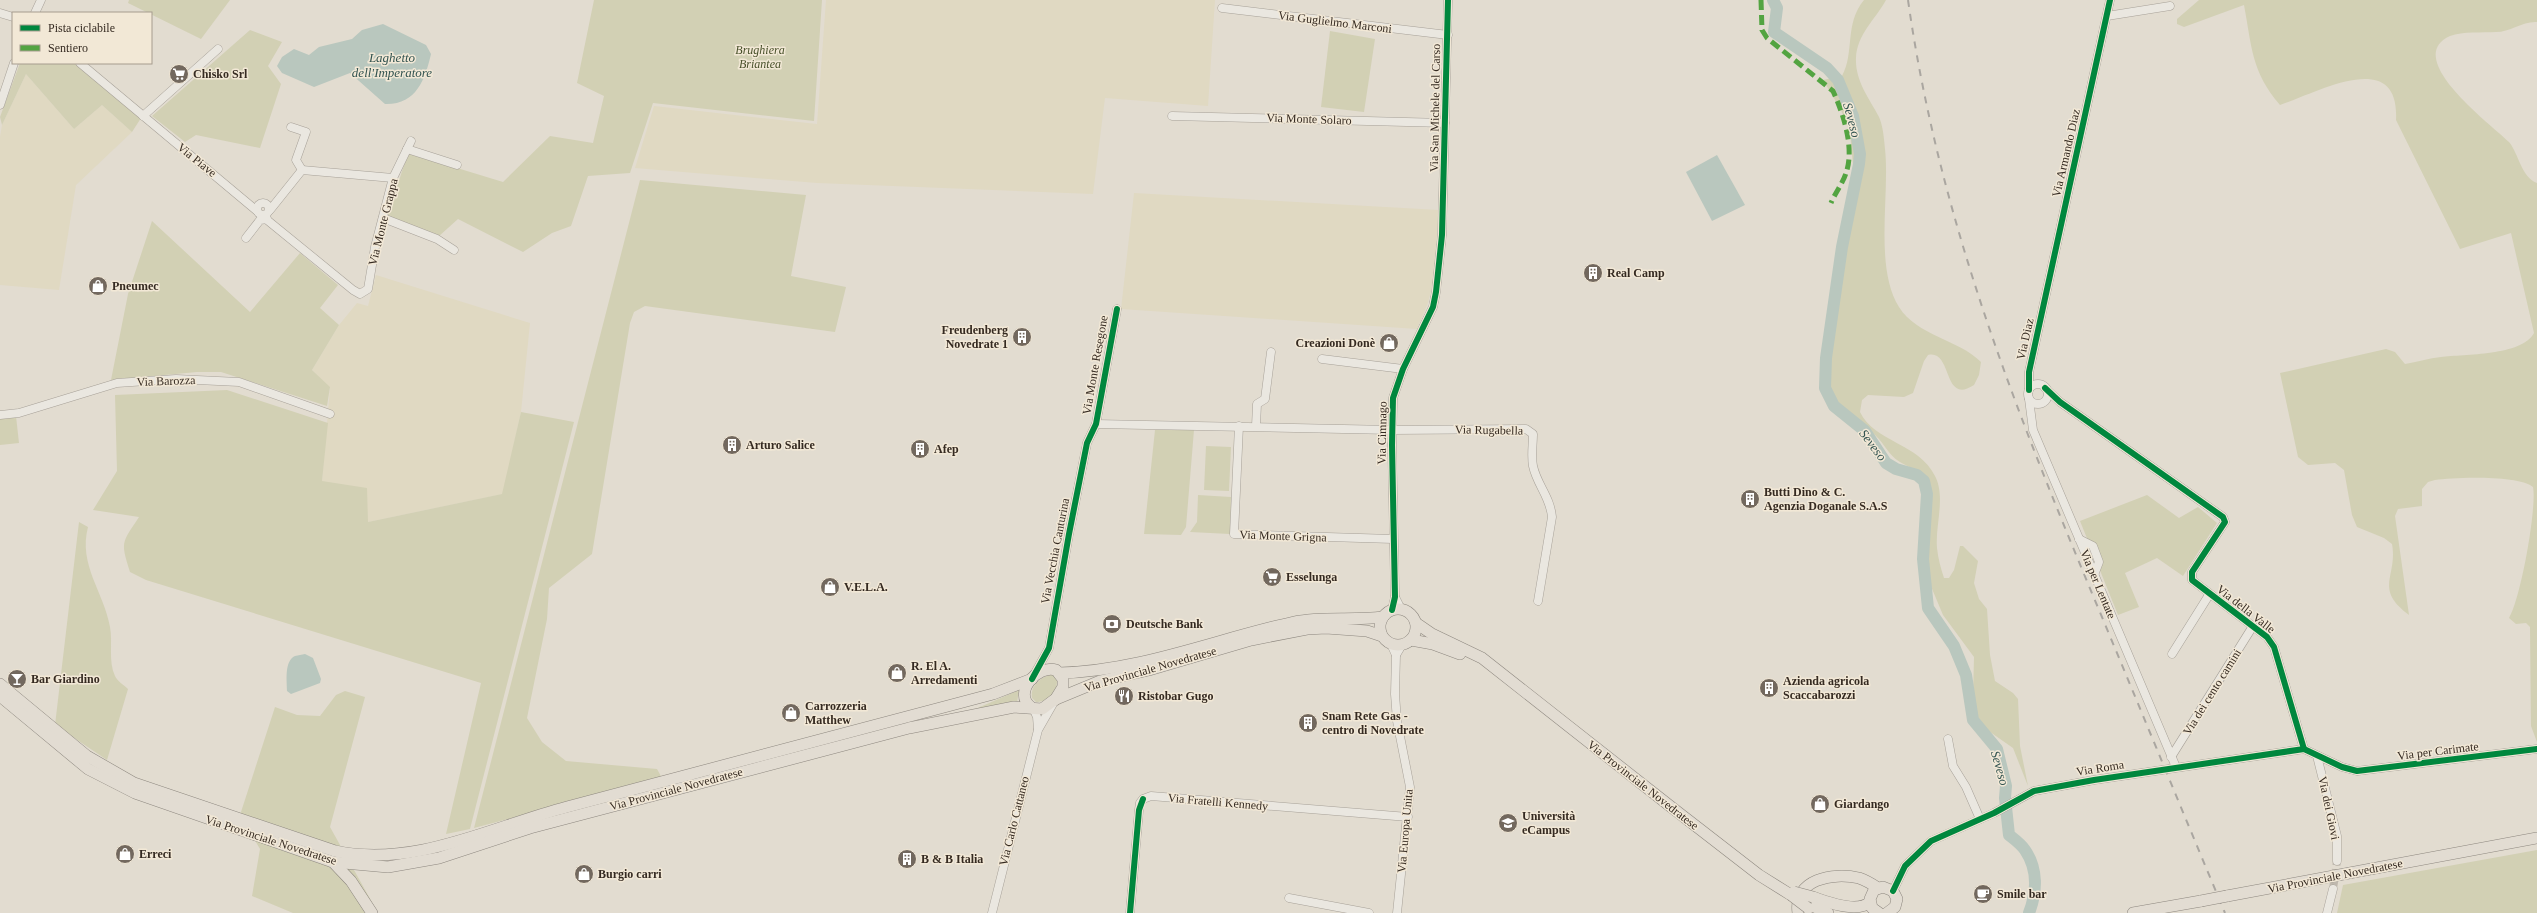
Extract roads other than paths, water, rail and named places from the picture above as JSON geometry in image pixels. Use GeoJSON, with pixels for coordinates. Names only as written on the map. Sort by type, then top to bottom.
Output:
{"type":"FeatureCollection","features":[{"type":"Feature","properties":{"kind":"main road"},"geometry":{"type":"LineString","coordinates":[[1397,609],[1411,614],[1416,623],[1416,630],[1401,643],[1382,636],[1380,626],[1383,617],[1397,609]]}},
{"type":"Feature","properties":{"kind":"main road","name":"Via Provinciale Novedratese"},"geometry":{"type":"LineString","coordinates":[[1058,672],[1103,671],[1149,661],[1297,622],[1383,617]]}},
{"type":"Feature","properties":{"kind":"main road","name":"Via Provinciale Novedratese"},"geometry":{"type":"LineString","coordinates":[[1416,623],[1432,634],[1482,658],[1541,706],[1746,864],[1810,906],[1828,913]]}},
{"type":"Feature","properties":{"kind":"main road","name":"Via Provinciale Novedratese"},"geometry":{"type":"LineString","coordinates":[[0,696],[72,756],[102,778],[141,796],[333,862],[370,867],[414,864],[530,828],[909,728],[1008,708],[1042,709],[1054,700],[1100,681],[1149,670],[1251,640],[1288,632],[1313,629],[1346,629],[1367,631],[1382,636]]}},
{"type":"Feature","properties":{"kind":"main road","name":"Via Provinciale Novedratese"},"geometry":{"type":"LineString","coordinates":[[1401,643],[1433,644],[1473,660],[1541,706]]}},
{"type":"Feature","properties":{"kind":"main road"},"geometry":{"type":"LineString","coordinates":[[1032,708],[1026,702],[1024,695],[1032,679],[1044,670],[1058,672],[1063,685],[1054,700]]}},
{"type":"Feature","properties":{"kind":"main road","name":"Via Provinciale Novedratese"},"geometry":{"type":"LineString","coordinates":[[0,684],[87,756],[134,783],[335,851],[354,855],[382,856],[439,847],[546,813],[993,694],[1032,679]]}},
{"type":"Feature","properties":{"kind":"main road","name":"Via Provinciale Novedratese"},"geometry":{"type":"LineString","coordinates":[[2133,913],[2537,838]]}},
{"type":"Feature","properties":{"kind":"main road"},"geometry":{"type":"LineString","coordinates":[[333,862],[351,881],[372,913]]}},
{"type":"Feature","properties":{"kind":"main road"},"geometry":{"type":"LineString","coordinates":[[1879,913],[1874,910],[1873,895],[1859,878],[1835,876],[1817,879],[1804,888],[1797,906],[1858,910],[1866,907],[1873,895],[1886,887],[1893,890],[1898,908],[1887,913]]}},
{"type":"Feature","properties":{"kind":"main road","name":"Via Provinciale Novedratese"},"geometry":{"type":"LineString","coordinates":[[1810,906],[1843,913]]}},
{"type":"Feature","properties":{"kind":"street"},"geometry":{"type":"LineString","coordinates":[[35,12],[40,0]]}},
{"type":"Feature","properties":{"kind":"street","name":"Via San Michele del Carso"},"geometry":{"type":"LineString","coordinates":[[1443,217],[1448,0]]}},
{"type":"Feature","properties":{"kind":"street","name":"Via Armando Diaz"},"geometry":{"type":"LineString","coordinates":[[2043,310],[2110,0]]}},
{"type":"Feature","properties":{"kind":"street"},"geometry":{"type":"LineString","coordinates":[[2107,16],[2170,6]]}},
{"type":"Feature","properties":{"kind":"street","name":"Via Guglielmo Marconi"},"geometry":{"type":"LineString","coordinates":[[1222,8],[1448,35]]}},
{"type":"Feature","properties":{"kind":"street"},"geometry":{"type":"LineString","coordinates":[[0,13],[12,17]]}},
{"type":"Feature","properties":{"kind":"street"},"geometry":{"type":"LineString","coordinates":[[144,116],[218,49]]}},
{"type":"Feature","properties":{"kind":"street"},"geometry":{"type":"LineString","coordinates":[[0,106],[4,80],[13,64]]}},
{"type":"Feature","properties":{"kind":"street","name":"Via Piave"},"geometry":{"type":"LineString","coordinates":[[81,64],[251,204],[266,210]]}},
{"type":"Feature","properties":{"kind":"street","name":"Via Monte Solaro"},"geometry":{"type":"LineString","coordinates":[[1172,116],[1445,123]]}},
{"type":"Feature","properties":{"kind":"street"},"geometry":{"type":"LineString","coordinates":[[291,127],[306,132],[296,160],[302,170]]}},
{"type":"Feature","properties":{"kind":"street","name":"Via Monte Grappa"},"geometry":{"type":"LineString","coordinates":[[266,210],[353,290],[360,294],[368,289],[392,178],[411,141]]}},
{"type":"Feature","properties":{"kind":"street"},"geometry":{"type":"LineString","coordinates":[[407,149],[458,165]]}},
{"type":"Feature","properties":{"kind":"street"},"geometry":{"type":"LineString","coordinates":[[302,170],[392,178]]}},
{"type":"Feature","properties":{"kind":"street"},"geometry":{"type":"LineString","coordinates":[[246,238],[266,210],[302,170]]}},
{"type":"Feature","properties":{"kind":"street","name":"Via Cimnago"},"geometry":{"type":"LineString","coordinates":[[1397,609],[1395,597],[1393,539],[1393,398],[1403,369],[1433,307],[1443,217]]}},
{"type":"Feature","properties":{"kind":"street"},"geometry":{"type":"LineString","coordinates":[[383,218],[437,239],[454,250]]}},
{"type":"Feature","properties":{"kind":"street","name":"Via Monte Resegone"},"geometry":{"type":"LineString","coordinates":[[1117,309],[1096,424],[1256,426],[1392,430]]}},
{"type":"Feature","properties":{"kind":"street","name":"Via Diaz"},"geometry":{"type":"LineString","coordinates":[[2029,372],[2043,310]]}},
{"type":"Feature","properties":{"kind":"street"},"geometry":{"type":"LineString","coordinates":[[1256,426],[1258,404],[1264,399],[1271,352]]}},
{"type":"Feature","properties":{"kind":"street"},"geometry":{"type":"LineString","coordinates":[[1322,359],[1403,369]]}},
{"type":"Feature","properties":{"kind":"street"},"geometry":{"type":"LineString","coordinates":[[2029,372],[2060,402]]}},
{"type":"Feature","properties":{"kind":"street"},"geometry":{"type":"LineString","coordinates":[[2029,372],[2030,399],[2034,403],[2043,401],[2060,402]]}},
{"type":"Feature","properties":{"kind":"street","name":"Via Barozza"},"geometry":{"type":"LineString","coordinates":[[0,415],[19,413],[117,383],[176,379],[239,382],[330,414]]}},
{"type":"Feature","properties":{"kind":"street"},"geometry":{"type":"LineString","coordinates":[[2029,390],[2034,385],[2042,386]]}},
{"type":"Feature","properties":{"kind":"street"},"geometry":{"type":"LineString","coordinates":[[2033,418],[2047,394],[2042,386]]}},
{"type":"Feature","properties":{"kind":"street","name":"Via per Lentate"},"geometry":{"type":"LineString","coordinates":[[2030,399],[2033,430],[2176,767]]}},
{"type":"Feature","properties":{"kind":"street","name":"Via della Valle"},"geometry":{"type":"LineString","coordinates":[[2060,402],[2223,517],[2225,522],[2192,572],[2192,580],[2209,595],[2267,637],[2274,647],[2304,749]]}},
{"type":"Feature","properties":{"kind":"street","name":"Via Vecchia Canturina"},"geometry":{"type":"LineString","coordinates":[[1058,672],[1050,661],[1049,648],[1087,443],[1096,424]]}},
{"type":"Feature","properties":{"kind":"street","name":"Via Monte Grigna"},"geometry":{"type":"LineString","coordinates":[[1239,426],[1234,534],[1393,539]]}},
{"type":"Feature","properties":{"kind":"street","name":"Via Rugabella"},"geometry":{"type":"LineString","coordinates":[[1392,430],[1526,429],[1533,434],[1532,465],[1538,482],[1551,504],[1552,517],[1538,601]]}},
{"type":"Feature","properties":{"kind":"street"},"geometry":{"type":"LineString","coordinates":[[2172,654],[2209,595]]}},
{"type":"Feature","properties":{"kind":"street","name":"Via dei cento camini"},"geometry":{"type":"LineString","coordinates":[[2171,757],[2253,626]]}},
{"type":"Feature","properties":{"kind":"street","name":"Via Europa Unita"},"geometry":{"type":"LineString","coordinates":[[1397,913],[1410,787],[1397,721],[1395,694],[1396,655],[1401,643]]}},
{"type":"Feature","properties":{"kind":"street","name":"Via Vecchia Canturina"},"geometry":{"type":"LineString","coordinates":[[1032,679],[1049,648]]}},
{"type":"Feature","properties":{"kind":"street","name":"Via Carlo Cattaneo"},"geometry":{"type":"LineString","coordinates":[[992,913],[1038,730],[1054,700]]}},
{"type":"Feature","properties":{"kind":"street","name":"Via Carlo Cattaneo"},"geometry":{"type":"LineString","coordinates":[[1032,708],[1037,717],[1038,730]]}},
{"type":"Feature","properties":{"kind":"street"},"geometry":{"type":"LineString","coordinates":[[1948,739],[1953,766],[1966,787],[1980,819]]}},
{"type":"Feature","properties":{"kind":"street"},"geometry":{"type":"LineString","coordinates":[[2304,749],[2317,756]]}},
{"type":"Feature","properties":{"kind":"street","name":"Via Roma"},"geometry":{"type":"LineString","coordinates":[[1893,890],[1905,866],[1931,841],[1980,819],[2034,791],[2176,767],[2304,749]]}},
{"type":"Feature","properties":{"kind":"street","name":"Via per Carimate"},"geometry":{"type":"LineString","coordinates":[[2317,756],[2342,767],[2357,771],[2537,749]]}},
{"type":"Feature","properties":{"kind":"street","name":"Via dei Giovi"},"geometry":{"type":"LineString","coordinates":[[2317,756],[2337,836],[2336,861]]}},
{"type":"Feature","properties":{"kind":"street","name":"Via Fratelli Kennedy"},"geometry":{"type":"LineString","coordinates":[[1130,913],[1140,803],[1152,796],[1408,817]]}},
{"type":"Feature","properties":{"kind":"street"},"geometry":{"type":"LineString","coordinates":[[2327,913],[2333,889]]}},
{"type":"Feature","properties":{"kind":"street"},"geometry":{"type":"LineString","coordinates":[[1289,898],[1369,913]]}},
{"type":"Feature","properties":{"kind":"water","name":"Laghetto dell'Imperatore"},"geometry":{"type":"Polygon","coordinates":[[[383,24],[426,45],[431,54],[422,82],[412,95],[404,100],[396,103],[385,104],[350,73],[314,87],[282,73],[277,66],[282,57],[294,49],[309,55],[319,47],[352,39],[362,30],[383,24]]]}},
{"type":"Feature","properties":{"kind":"water"},"geometry":{"type":"Polygon","coordinates":[[[1717,155],[1745,205],[1712,221],[1686,172],[1717,155]]]}},
{"type":"Feature","properties":{"kind":"water"},"geometry":{"type":"Polygon","coordinates":[[[305,654],[313,658],[321,679],[320,683],[291,694],[287,691],[287,672],[289,662],[295,656],[305,654]]]}},
{"type":"Feature","properties":{"kind":"waterway","name":"Seveso"},"geometry":{"type":"LineString","coordinates":[[1773,0],[1777,8],[1774,32],[1827,68],[1838,80],[1853,116],[1860,154],[1842,247],[1826,358],[1825,388],[1834,406],[1865,431],[1886,463],[1896,469],[1917,475],[1924,481],[1927,494],[1923,559],[1928,608],[1954,646],[1966,675],[1973,720],[1997,749],[2006,786],[2005,798],[2009,835],[2025,850],[2034,873],[2035,889],[2029,913]]}},
{"type":"Feature","properties":{"kind":"tunnel"},"geometry":{"type":"LineString","coordinates":[[2333,889],[2337,861]]}},
{"type":"Feature","properties":{"kind":"railway"},"geometry":{"type":"LineString","coordinates":[[1908,0],[1921,79],[1938,155],[1958,231],[2007,379],[2064,525],[2225,913]]}},
{"type":"Feature","properties":{"kind":"place","name":"Chisko Srl"},"geometry":{"type":"Point","coordinates":[179,74]}},
{"type":"Feature","properties":{"kind":"place","name":"Real Camp"},"geometry":{"type":"Point","coordinates":[1593,273]}},
{"type":"Feature","properties":{"kind":"place","name":"Pneumec"},"geometry":{"type":"Point","coordinates":[98,286]}},
{"type":"Feature","properties":{"kind":"place","name":"Freudenberg Novedrate 1"},"geometry":{"type":"Point","coordinates":[1022,337]}},
{"type":"Feature","properties":{"kind":"place","name":"Creazioni Donè"},"geometry":{"type":"Point","coordinates":[1389,343]}},
{"type":"Feature","properties":{"kind":"place","name":"Arturo Salice"},"geometry":{"type":"Point","coordinates":[732,445]}},
{"type":"Feature","properties":{"kind":"place","name":"Afep"},"geometry":{"type":"Point","coordinates":[920,449]}},
{"type":"Feature","properties":{"kind":"place","name":"Butti Dino & C. Agenzia Doganale S.A.S"},"geometry":{"type":"Point","coordinates":[1750,499]}},
{"type":"Feature","properties":{"kind":"place","name":"Esselunga"},"geometry":{"type":"Point","coordinates":[1272,577]}},
{"type":"Feature","properties":{"kind":"place","name":"V.E.L.A."},"geometry":{"type":"Point","coordinates":[830,587]}},
{"type":"Feature","properties":{"kind":"place","name":"Deutsche Bank"},"geometry":{"type":"Point","coordinates":[1112,624]}},
{"type":"Feature","properties":{"kind":"place","name":"R. El A. Arredamenti"},"geometry":{"type":"Point","coordinates":[897,673]}},
{"type":"Feature","properties":{"kind":"place","name":"Bar Giardino"},"geometry":{"type":"Point","coordinates":[17,679]}},
{"type":"Feature","properties":{"kind":"place","name":"Azienda agricola Scaccabarozzi"},"geometry":{"type":"Point","coordinates":[1769,688]}},
{"type":"Feature","properties":{"kind":"place","name":"Ristobar Gugo"},"geometry":{"type":"Point","coordinates":[1124,696]}},
{"type":"Feature","properties":{"kind":"place","name":"Carrozzeria Matthew"},"geometry":{"type":"Point","coordinates":[791,713]}},
{"type":"Feature","properties":{"kind":"place","name":"Snam Rete Gas - centro di Novedrate"},"geometry":{"type":"Point","coordinates":[1308,723]}},
{"type":"Feature","properties":{"kind":"place","name":"Giardango"},"geometry":{"type":"Point","coordinates":[1820,804]}},
{"type":"Feature","properties":{"kind":"place","name":"Università eCampus"},"geometry":{"type":"Point","coordinates":[1508,823]}},
{"type":"Feature","properties":{"kind":"place","name":"Erreci"},"geometry":{"type":"Point","coordinates":[125,854]}},
{"type":"Feature","properties":{"kind":"place","name":"B & B Italia"},"geometry":{"type":"Point","coordinates":[907,859]}},
{"type":"Feature","properties":{"kind":"place","name":"Burgio carri"},"geometry":{"type":"Point","coordinates":[584,874]}},
{"type":"Feature","properties":{"kind":"place","name":"Smile bar"},"geometry":{"type":"Point","coordinates":[1983,894]}},
{"type":"Feature","properties":{"kind":"park label","name":"Brughiera Briantea"},"geometry":{"type":"Point","coordinates":[760,57]}}]}
